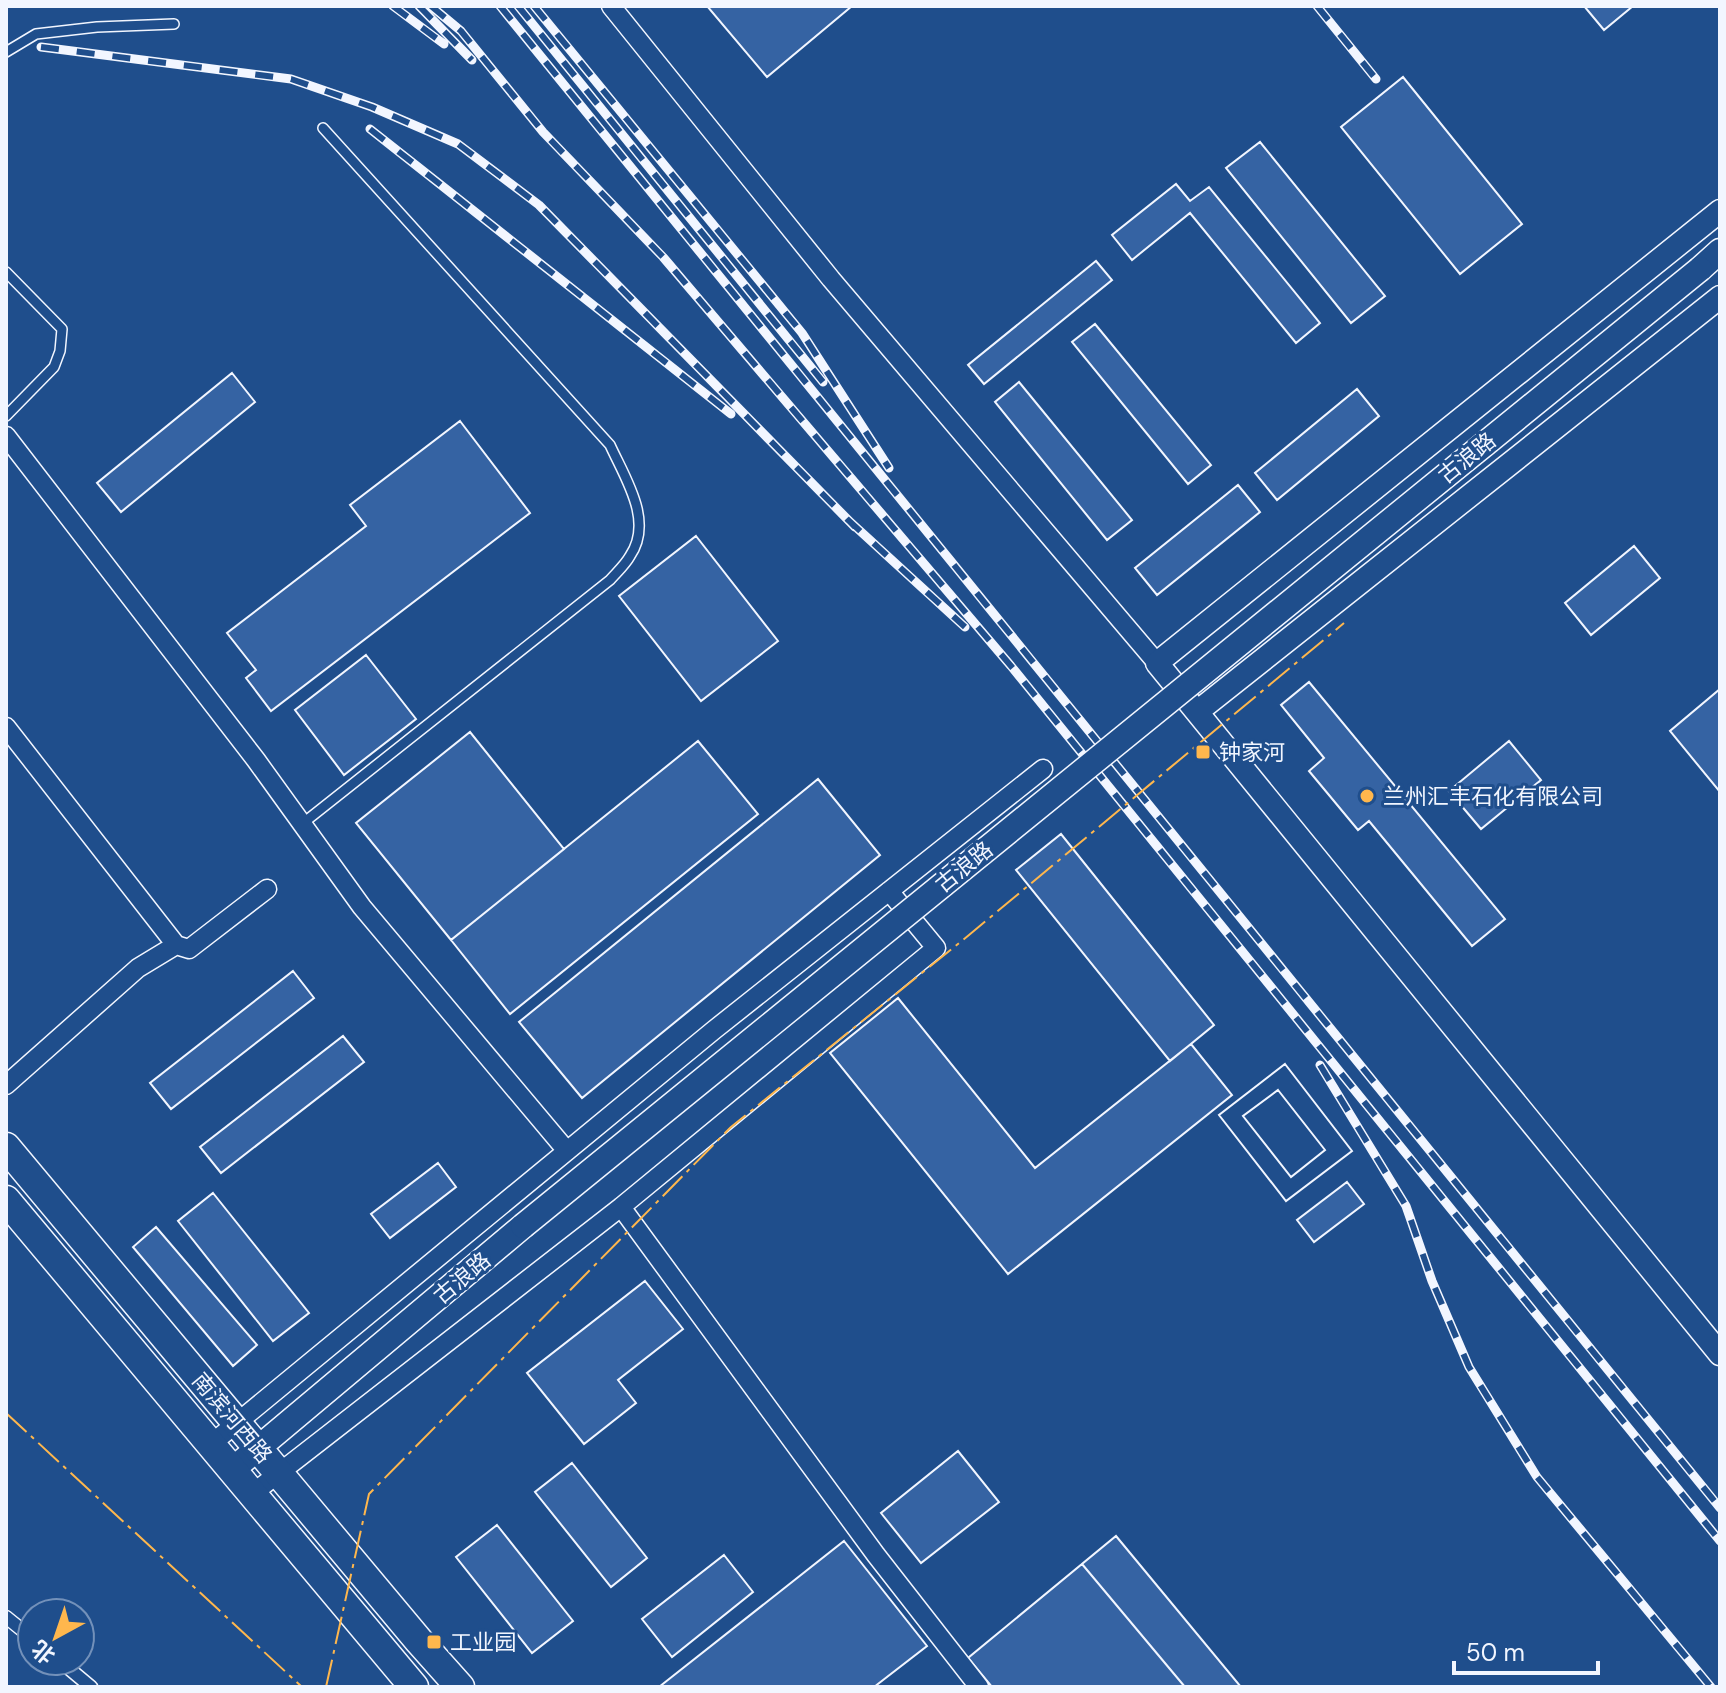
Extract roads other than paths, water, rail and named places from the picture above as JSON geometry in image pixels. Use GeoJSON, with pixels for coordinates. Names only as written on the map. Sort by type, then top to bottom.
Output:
{"type":"FeatureCollection","features":[{"type":"Feature","properties":{"kind":"highway","name":"南滨河西路"},"geometry":{"type":"LineString","coordinates":[[6,1147],[460,1687]]}},
{"type":"Feature","properties":{"kind":"highway","name":"南滨河西路"},"geometry":{"type":"LineString","coordinates":[[6,1200],[414,1687]]}},
{"type":"Feature","properties":{"kind":"main road","name":"古浪路"},"geometry":{"type":"LineString","coordinates":[[232,1470],[523,1226],[1720,252]]}},
{"type":"Feature","properties":{"kind":"street"},"geometry":{"type":"LineString","coordinates":[[611,6],[831,279],[1157,663],[1720,1354]]}},
{"type":"Feature","properties":{"kind":"street","name":"古浪路"},"geometry":{"type":"LineString","coordinates":[[1157,663],[1720,211]]}},
{"type":"Feature","properties":{"kind":"street","name":"古浪路"},"geometry":{"type":"LineString","coordinates":[[1197,712],[1720,297]]}},
{"type":"Feature","properties":{"kind":"street"},"geometry":{"type":"LineString","coordinates":[[6,436],[246,748],[362,907],[567,1151]]}},
{"type":"Feature","properties":{"kind":"street"},"geometry":{"type":"LineString","coordinates":[[6,727],[176,945],[189,949],[267,889]]}},
{"type":"Feature","properties":{"kind":"street"},"geometry":{"type":"LineString","coordinates":[[210,1445],[567,1151],[1043,769]]}},
{"type":"Feature","properties":{"kind":"street"},"geometry":{"type":"LineString","coordinates":[[252,1494],[621,1207],[936,948],[889,891]]}},
{"type":"Feature","properties":{"kind":"street"},"geometry":{"type":"LineString","coordinates":[[6,1085],[138,968],[176,945]]}},
{"type":"Feature","properties":{"kind":"street"},"geometry":{"type":"LineString","coordinates":[[621,1207],[876,1555],[979,1687]]}},
{"type":"Feature","properties":{"kind":"lane"},"geometry":{"type":"LineString","coordinates":[[6,52],[36,34],[97,27],[174,24]]}},
{"type":"Feature","properties":{"kind":"lane"},"geometry":{"type":"LineString","coordinates":[[302,824],[610,580],[632,554],[640,522],[636,503],[610,445],[323,128]]}},
{"type":"Feature","properties":{"kind":"lane"},"geometry":{"type":"LineString","coordinates":[[6,272],[62,329],[60,351],[54,367],[6,416]]}},
{"type":"Feature","properties":{"kind":"railway"},"geometry":{"type":"LineString","coordinates":[[393,6],[444,44]]}},
{"type":"Feature","properties":{"kind":"railway"},"geometry":{"type":"LineString","coordinates":[[419,6],[472,60]]}},
{"type":"Feature","properties":{"kind":"railway"},"geometry":{"type":"LineString","coordinates":[[431,6],[461,31],[543,132],[663,257],[1011,666],[1720,1541]]}},
{"type":"Feature","properties":{"kind":"railway"},"geometry":{"type":"LineString","coordinates":[[500,6],[1720,1508]]}},
{"type":"Feature","properties":{"kind":"railway"},"geometry":{"type":"LineString","coordinates":[[518,6],[823,382]]}},
{"type":"Feature","properties":{"kind":"railway"},"geometry":{"type":"LineString","coordinates":[[534,6],[802,333],[889,468]]}},
{"type":"Feature","properties":{"kind":"railway"},"geometry":{"type":"LineString","coordinates":[[1317,6],[1376,79]]}},
{"type":"Feature","properties":{"kind":"railway"},"geometry":{"type":"LineString","coordinates":[[41,47],[291,79],[372,107],[458,144],[539,205],[855,527]]}},
{"type":"Feature","properties":{"kind":"railway"},"geometry":{"type":"LineString","coordinates":[[370,129],[731,414]]}},
{"type":"Feature","properties":{"kind":"railway"},"geometry":{"type":"LineString","coordinates":[[847,519],[965,627]]}},
{"type":"Feature","properties":{"kind":"railway"},"geometry":{"type":"LineString","coordinates":[[1320,1065],[1406,1206],[1432,1281],[1469,1367],[1537,1477],[1711,1687]]}},
{"type":"Feature","properties":{"kind":"place","name":"钟家河"},"geometry":{"type":"Point","coordinates":[1203,752]}},
{"type":"Feature","properties":{"kind":"place","name":"兰州汇丰石化有限公司"},"geometry":{"type":"Point","coordinates":[1367,796]}},
{"type":"Feature","properties":{"kind":"place","name":"工业园"},"geometry":{"type":"Point","coordinates":[434,1642]}}]}
